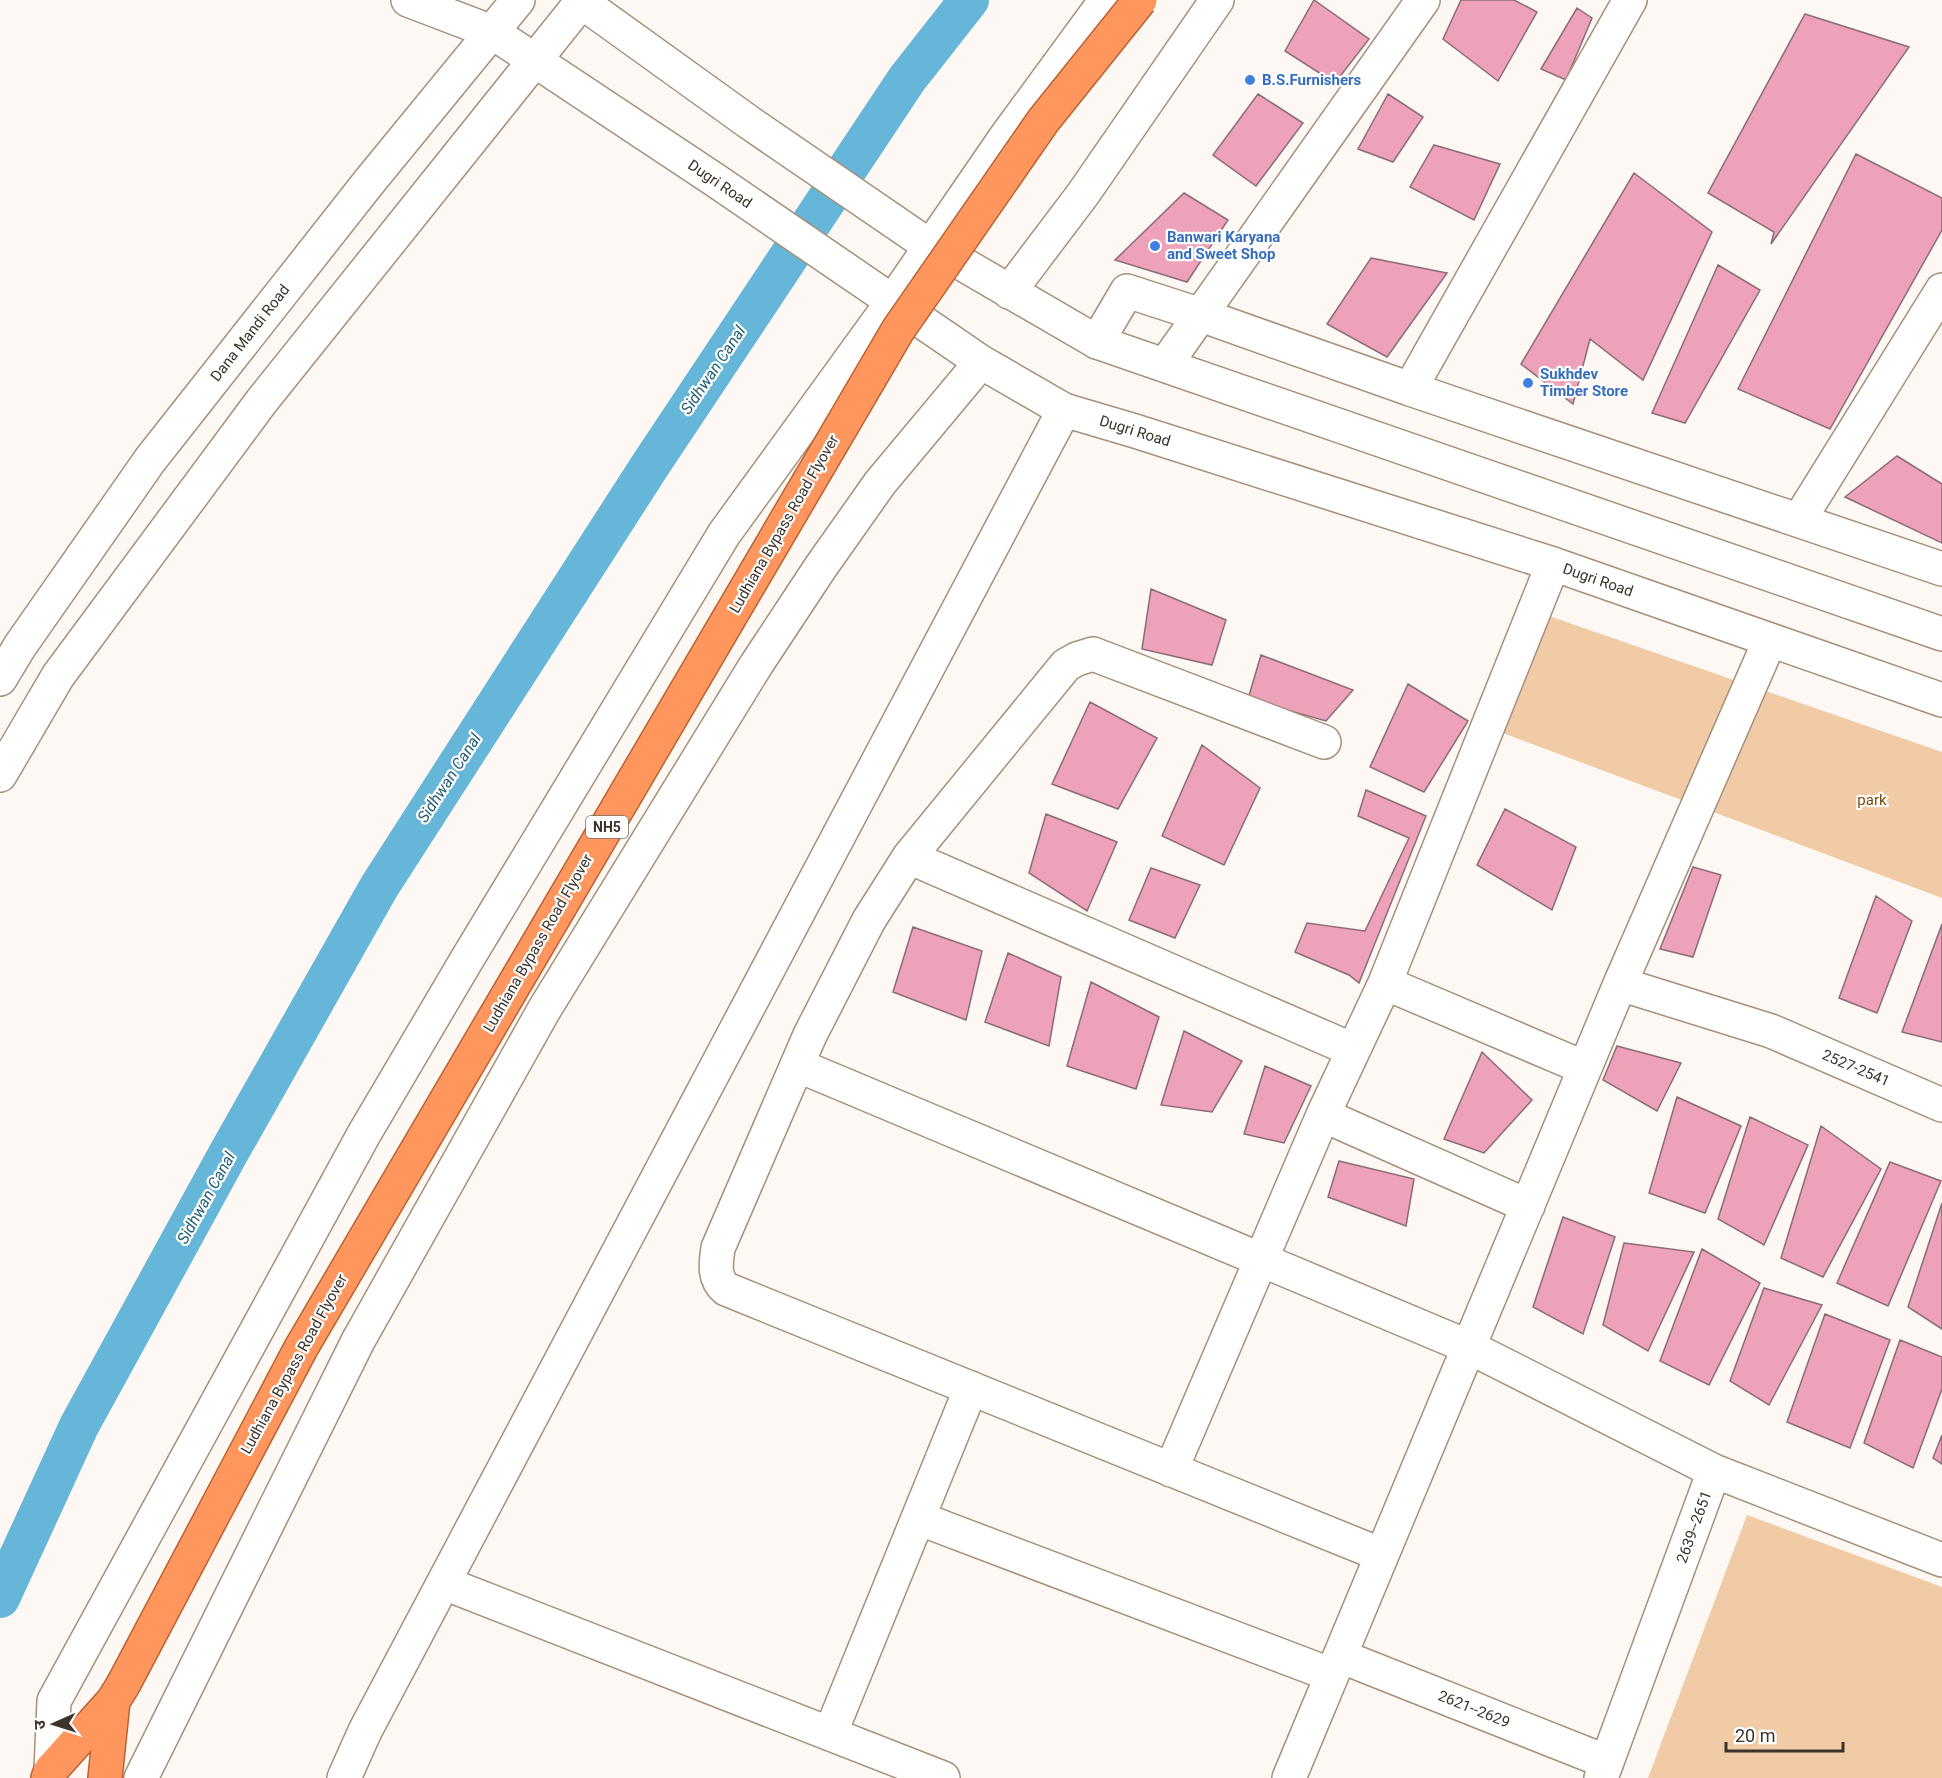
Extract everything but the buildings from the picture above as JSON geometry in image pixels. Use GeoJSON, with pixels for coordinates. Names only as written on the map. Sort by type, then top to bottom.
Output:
{"type":"FeatureCollection","features":[{"type":"Feature","properties":{"kind":"highway","name":"Ludhiana Bypass Road Flyover"},"geometry":{"type":"LineString","coordinates":[[50,1774],[118,1693],[301,1348],[898,330],[1043,121],[1140,0]]}},
{"type":"Feature","properties":{"kind":"highway","name":"Ludhiana Bypass Road Flyover"},"geometry":{"type":"LineString","coordinates":[[105,1778],[118,1693]]}},
{"type":"Feature","properties":{"kind":"street","name":"Dugri Road"},"geometry":{"type":"LineString","coordinates":[[408,0],[492,32],[536,59],[981,362],[1064,410],[1553,564],[1942,700]]}},
{"type":"Feature","properties":{"kind":"street","name":"Dana Mandi Road"},"geometry":{"type":"LineString","coordinates":[[0,679],[20,646],[150,460],[369,182],[518,0]]}},
{"type":"Feature","properties":{"kind":"street"},"geometry":{"type":"LineString","coordinates":[[50,1774],[54,1701],[364,1134],[466,961],[724,534],[925,242],[1106,0]]}},
{"type":"Feature","properties":{"kind":"street"},"geometry":{"type":"LineString","coordinates":[[1010,292],[1083,194],[1217,0]]}},
{"type":"Feature","properties":{"kind":"street"},"geometry":{"type":"LineString","coordinates":[[1165,365],[1424,0]]}},
{"type":"Feature","properties":{"kind":"street"},"geometry":{"type":"LineString","coordinates":[[1410,389],[1630,0]]}},
{"type":"Feature","properties":{"kind":"street"},"geometry":{"type":"LineString","coordinates":[[0,775],[58,676],[261,402],[581,1],[750,123],[925,242],[1097,342],[1942,634]]}},
{"type":"Feature","properties":{"kind":"street"},"geometry":{"type":"LineString","coordinates":[[1799,520],[1942,290]]}},
{"type":"Feature","properties":{"kind":"street"},"geometry":{"type":"LineString","coordinates":[[1097,342],[1127,291],[1942,569]]}},
{"type":"Feature","properties":{"kind":"street"},"geometry":{"type":"LineString","coordinates":[[141,1778],[358,1341],[544,1010],[756,665],[820,568],[880,483],[981,362]]}},
{"type":"Feature","properties":{"kind":"street"},"geometry":{"type":"LineString","coordinates":[[344,1778],[365,1731],[1064,410]]}},
{"type":"Feature","properties":{"kind":"street"},"geometry":{"type":"LineString","coordinates":[[1171,1470],[1323,1115],[1385,983],[1553,564]]}},
{"type":"Feature","properties":{"kind":"street"},"geometry":{"type":"LineString","coordinates":[[1289,1778],[1620,984],[1770,640]]}},
{"type":"Feature","properties":{"kind":"street"},"geometry":{"type":"LineString","coordinates":[[1324,742],[1093,654],[1066,665],[909,857],[868,920],[810,1035],[718,1248],[716,1263],[719,1283],[726,1289],[1382,1555]]}},
{"type":"Feature","properties":{"kind":"street"},"geometry":{"type":"LineString","coordinates":[[909,857],[1353,1050]]}},
{"type":"Feature","properties":{"kind":"street"},"geometry":{"type":"LineString","coordinates":[[1385,983],[1585,1068]]}},
{"type":"Feature","properties":{"kind":"street","name":"2527-2541"},"geometry":{"type":"LineString","coordinates":[[1620,984],[1771,1031],[1942,1105]]}},
{"type":"Feature","properties":{"kind":"street"},"geometry":{"type":"LineString","coordinates":[[797,1065],[1469,1347],[1714,1471]]}},
{"type":"Feature","properties":{"kind":"street"},"geometry":{"type":"LineString","coordinates":[[1323,1115],[1528,1206]]}},
{"type":"Feature","properties":{"kind":"street"},"geometry":{"type":"LineString","coordinates":[[830,1734],[970,1388]]}},
{"type":"Feature","properties":{"kind":"street","name":"2639--2651"},"geometry":{"type":"LineString","coordinates":[[1604,1770],[1714,1471],[1942,1560]]}},
{"type":"Feature","properties":{"kind":"street","name":"2621--2629"},"geometry":{"type":"LineString","coordinates":[[918,1518],[1336,1666],[1604,1770]]}},
{"type":"Feature","properties":{"kind":"street"},"geometry":{"type":"LineString","coordinates":[[444,1583],[943,1778]]}},
{"type":"Feature","properties":{"kind":"green space","name":"park"},"geometry":{"type":"Polygon","coordinates":[[[1546,615],[1942,752],[1942,898],[1503,733],[1546,615]]]}},
{"type":"Feature","properties":{"kind":"green space"},"geometry":{"type":"Polygon","coordinates":[[[1747,1515],[1942,1587],[1942,1778],[1648,1778],[1747,1515]]]}},
{"type":"Feature","properties":{"kind":"waterway","name":"Sidhwan Canal"},"geometry":{"type":"LineString","coordinates":[[0,1598],[79,1426],[228,1154],[379,887],[649,467],[907,79],[969,0]]}},
{"type":"Feature","properties":{"kind":"place","name":"B.S.Furnishers"},"geometry":{"type":"Point","coordinates":[1250,80]}},
{"type":"Feature","properties":{"kind":"place","name":"Banwari Karyana and Sweet Shop"},"geometry":{"type":"Point","coordinates":[1155,246]}},
{"type":"Feature","properties":{"kind":"place","name":"Sukhdev Timber Store"},"geometry":{"type":"Point","coordinates":[1528,383]}}]}
